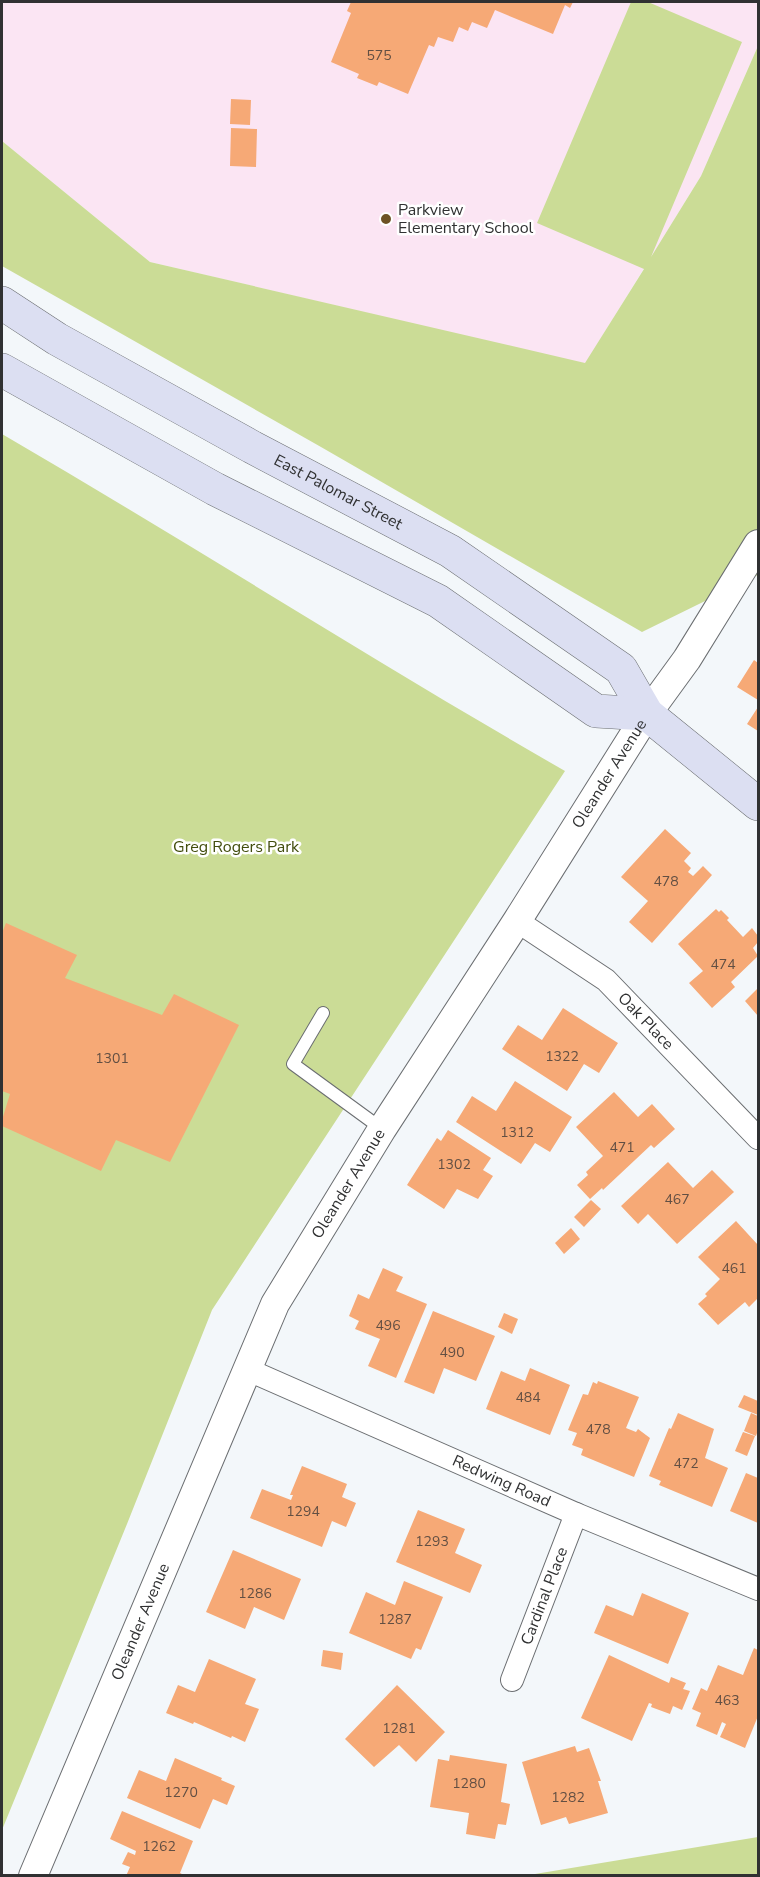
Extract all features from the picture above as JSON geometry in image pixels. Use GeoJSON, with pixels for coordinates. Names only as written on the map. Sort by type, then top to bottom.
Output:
{"type":"FeatureCollection","features":[{"type":"Feature","properties":{"kind":"main road","name":"East Palomar Street"},"geometry":{"type":"LineString","coordinates":[[2,303],[67,345],[450,551],[621,669],[647,714],[759,804]]}},
{"type":"Feature","properties":{"kind":"main road"},"geometry":{"type":"LineString","coordinates":[[2,370],[215,489],[438,601],[596,711],[647,714]]}},
{"type":"Feature","properties":{"kind":"street","name":"Oleander Avenue"},"geometry":{"type":"LineString","coordinates":[[33,1875],[274,1304],[382,1129],[517,921],[647,714],[687,659],[759,544]]}},
{"type":"Feature","properties":{"kind":"street","name":"Oak Place"},"geometry":{"type":"LineString","coordinates":[[517,921],[606,980],[759,1138]]}},
{"type":"Feature","properties":{"kind":"street","name":"Redwing Road"},"geometry":{"type":"LineString","coordinates":[[246,1369],[576,1514],[759,1589]]}},
{"type":"Feature","properties":{"kind":"street","name":"Cardinal Place"},"geometry":{"type":"LineString","coordinates":[[512,1680],[576,1514]]}},
{"type":"Feature","properties":{"kind":"lane"},"geometry":{"type":"LineString","coordinates":[[323,1013],[293,1064],[382,1129]]}},
{"type":"Feature","properties":{"kind":"shaded area","name":"Parkview Elementary School"},"geometry":{"type":"Polygon","coordinates":[[[2,2],[758,2],[758,46],[701,176],[585,364],[150,262],[2,141],[2,2]]]}},
{"type":"Feature","properties":{"kind":"green space"},"geometry":{"type":"Polygon","coordinates":[[[631,2],[648,2],[742,42],[651,257],[701,176],[758,46],[758,575],[642,632],[2,266],[2,141],[150,262],[585,363],[644,269],[537,223],[631,2]]]}},
{"type":"Feature","properties":{"kind":"green space","name":"Greg Rogers Park"},"geometry":{"type":"Polygon","coordinates":[[[2,434],[565,771],[212,1310],[2,1830],[2,434]]]}},
{"type":"Feature","properties":{"kind":"green space"},"geometry":{"type":"Polygon","coordinates":[[[758,1837],[758,1875],[529,1875],[758,1837]]]}},
{"type":"Feature","properties":{"kind":"building"},"geometry":{"type":"Polygon","coordinates":[[[351,2],[573,2],[570,8],[565,5],[553,34],[495,10],[487,28],[472,22],[468,31],[459,27],[453,42],[438,37],[434,47],[429,45],[408,94],[379,82],[377,86],[357,78],[359,74],[331,62],[351,13],[347,11],[351,2]]]}},
{"type":"Feature","properties":{"kind":"building"},"geometry":{"type":"Polygon","coordinates":[[[231,99],[251,100],[250,125],[230,124],[231,99]]]}},
{"type":"Feature","properties":{"kind":"building"},"geometry":{"type":"Polygon","coordinates":[[[231,128],[257,129],[256,167],[230,166],[231,128]]]}},
{"type":"Feature","properties":{"kind":"building"},"geometry":{"type":"Polygon","coordinates":[[[754,660],[758,663],[758,700],[737,687],[754,660]]]}},
{"type":"Feature","properties":{"kind":"building"},"geometry":{"type":"Polygon","coordinates":[[[758,707],[758,731],[747,724],[758,707]]]}},
{"type":"Feature","properties":{"kind":"building"},"geometry":{"type":"Polygon","coordinates":[[[665,829],[691,853],[684,861],[691,868],[688,872],[693,876],[703,866],[712,875],[652,943],[629,922],[648,901],[621,877],[665,829]]]}},
{"type":"Feature","properties":{"kind":"building"},"geometry":{"type":"Polygon","coordinates":[[[716,909],[719,912],[721,910],[729,918],[727,920],[743,937],[752,928],[758,936],[758,942],[753,948],[758,956],[731,982],[735,987],[712,1008],[689,983],[703,971],[678,944],[716,909]]]}},
{"type":"Feature","properties":{"kind":"building"},"geometry":{"type":"Polygon","coordinates":[[[6,923],[77,955],[65,978],[162,1015],[174,994],[239,1025],[170,1162],[116,1140],[101,1171],[2,1126],[10,1094],[2,1091],[2,933],[6,923]]]}},
{"type":"Feature","properties":{"kind":"building"},"geometry":{"type":"Polygon","coordinates":[[[758,988],[758,1016],[745,1001],[758,988]]]}},
{"type":"Feature","properties":{"kind":"building"},"geometry":{"type":"Polygon","coordinates":[[[563,1008],[618,1043],[599,1073],[584,1064],[567,1091],[502,1049],[518,1025],[542,1040],[563,1008]]]}},
{"type":"Feature","properties":{"kind":"building"},"geometry":{"type":"Polygon","coordinates":[[[515,1081],[572,1117],[550,1152],[535,1143],[521,1164],[456,1122],[472,1096],[496,1111],[515,1081]]]}},
{"type":"Feature","properties":{"kind":"building"},"geometry":{"type":"Polygon","coordinates":[[[614,1092],[638,1117],[652,1104],[675,1129],[654,1148],[651,1145],[603,1190],[602,1188],[590,1199],[577,1185],[588,1175],[586,1172],[603,1156],[576,1127],[614,1092]]]}},
{"type":"Feature","properties":{"kind":"building"},"geometry":{"type":"Polygon","coordinates":[[[448,1130],[491,1158],[483,1170],[493,1176],[478,1199],[457,1189],[444,1209],[407,1185],[437,1138],[441,1141],[448,1130]]]}},
{"type":"Feature","properties":{"kind":"building"},"geometry":{"type":"Polygon","coordinates":[[[668,1162],[693,1188],[712,1170],[734,1192],[677,1244],[648,1214],[638,1224],[621,1206],[668,1162]]]}},
{"type":"Feature","properties":{"kind":"building"},"geometry":{"type":"Polygon","coordinates":[[[591,1200],[601,1209],[584,1227],[574,1217],[591,1200]]]}},
{"type":"Feature","properties":{"kind":"building"},"geometry":{"type":"Polygon","coordinates":[[[736,1221],[758,1245],[758,1298],[749,1307],[745,1302],[718,1325],[698,1304],[720,1279],[698,1257],[736,1221]]]}},
{"type":"Feature","properties":{"kind":"building"},"geometry":{"type":"Polygon","coordinates":[[[571,1228],[580,1239],[564,1254],[555,1243],[571,1228]]]}},
{"type":"Feature","properties":{"kind":"building"},"geometry":{"type":"Polygon","coordinates":[[[383,1268],[403,1277],[396,1291],[427,1304],[396,1378],[368,1366],[380,1339],[355,1329],[359,1321],[349,1316],[358,1294],[369,1299],[383,1268]]]}},
{"type":"Feature","properties":{"kind":"building"},"geometry":{"type":"Polygon","coordinates":[[[433,1311],[495,1336],[476,1381],[444,1368],[434,1394],[404,1382],[433,1311]]]}},
{"type":"Feature","properties":{"kind":"building"},"geometry":{"type":"Polygon","coordinates":[[[504,1313],[518,1319],[512,1334],[498,1327],[504,1313]]]}},
{"type":"Feature","properties":{"kind":"building"},"geometry":{"type":"Polygon","coordinates":[[[530,1368],[570,1385],[550,1435],[486,1409],[501,1371],[525,1381],[530,1368]]]}},
{"type":"Feature","properties":{"kind":"building"},"geometry":{"type":"Polygon","coordinates":[[[598,1381],[639,1397],[626,1428],[636,1432],[638,1429],[650,1438],[634,1477],[581,1455],[583,1449],[572,1445],[577,1433],[568,1430],[583,1394],[588,1395],[593,1382],[597,1384],[598,1381]]]}},
{"type":"Feature","properties":{"kind":"building"},"geometry":{"type":"Polygon","coordinates":[[[744,1395],[758,1401],[758,1415],[738,1407],[744,1395]]]}},
{"type":"Feature","properties":{"kind":"building"},"geometry":{"type":"Polygon","coordinates":[[[678,1413],[714,1429],[705,1458],[728,1468],[712,1507],[659,1485],[661,1481],[649,1476],[669,1428],[671,1429],[678,1413]]]}},
{"type":"Feature","properties":{"kind":"building"},"geometry":{"type":"Polygon","coordinates":[[[751,1413],[758,1416],[756,1436],[744,1431],[751,1413]]]}},
{"type":"Feature","properties":{"kind":"building"},"geometry":{"type":"Polygon","coordinates":[[[743,1432],[755,1436],[747,1456],[735,1451],[743,1432]]]}},
{"type":"Feature","properties":{"kind":"building"},"geometry":{"type":"Polygon","coordinates":[[[302,1466],[347,1484],[342,1497],[356,1503],[346,1527],[332,1521],[322,1547],[250,1518],[262,1489],[291,1500],[293,1495],[290,1495],[302,1466]]]}},
{"type":"Feature","properties":{"kind":"building"},"geometry":{"type":"Polygon","coordinates":[[[746,1473],[758,1478],[758,1523],[730,1511],[746,1473]]]}},
{"type":"Feature","properties":{"kind":"building"},"geometry":{"type":"Polygon","coordinates":[[[418,1510],[465,1529],[455,1553],[482,1565],[470,1593],[396,1562],[418,1510]]]}},
{"type":"Feature","properties":{"kind":"building"},"geometry":{"type":"Polygon","coordinates":[[[233,1550],[301,1579],[284,1620],[254,1607],[245,1629],[206,1612],[233,1550]]]}},
{"type":"Feature","properties":{"kind":"building"},"geometry":{"type":"Polygon","coordinates":[[[404,1581],[443,1597],[421,1650],[416,1648],[411,1659],[349,1633],[366,1592],[395,1605],[404,1581]]]}},
{"type":"Feature","properties":{"kind":"building"},"geometry":{"type":"Polygon","coordinates":[[[642,1593],[689,1613],[668,1664],[594,1633],[606,1605],[633,1616],[642,1593]]]}},
{"type":"Feature","properties":{"kind":"building"},"geometry":{"type":"Polygon","coordinates":[[[754,1648],[758,1650],[758,1716],[745,1748],[720,1737],[726,1724],[722,1722],[717,1735],[696,1726],[701,1713],[692,1709],[701,1688],[707,1691],[718,1665],[743,1675],[754,1648]]]}},
{"type":"Feature","properties":{"kind":"building"},"geometry":{"type":"Polygon","coordinates":[[[323,1650],[343,1653],[341,1670],[321,1666],[323,1650]]]}},
{"type":"Feature","properties":{"kind":"building"},"geometry":{"type":"Polygon","coordinates":[[[609,1655],[669,1683],[671,1677],[686,1683],[683,1689],[690,1691],[682,1710],[673,1706],[670,1714],[651,1707],[652,1704],[649,1703],[632,1741],[581,1718],[609,1655]]]}},
{"type":"Feature","properties":{"kind":"building"},"geometry":{"type":"Polygon","coordinates":[[[209,1659],[256,1679],[245,1704],[259,1709],[245,1742],[166,1713],[178,1685],[195,1692],[209,1659]]]}},
{"type":"Feature","properties":{"kind":"building"},"geometry":{"type":"Polygon","coordinates":[[[397,1685],[445,1732],[416,1762],[399,1745],[374,1767],[345,1739],[397,1685]]]}},
{"type":"Feature","properties":{"kind":"building"},"geometry":{"type":"Polygon","coordinates":[[[575,1746],[577,1752],[589,1748],[601,1781],[598,1781],[608,1813],[569,1824],[566,1817],[541,1825],[522,1762],[575,1746]]]}},
{"type":"Feature","properties":{"kind":"building"},"geometry":{"type":"Polygon","coordinates":[[[450,1755],[507,1764],[501,1802],[510,1804],[506,1825],[498,1824],[495,1839],[466,1834],[469,1813],[430,1807],[438,1759],[449,1761],[450,1755]]]}},
{"type":"Feature","properties":{"kind":"building"},"geometry":{"type":"Polygon","coordinates":[[[175,1758],[235,1786],[227,1805],[213,1799],[200,1829],[127,1798],[139,1770],[166,1781],[175,1758]]]}},
{"type":"Feature","properties":{"kind":"building"},"geometry":{"type":"Polygon","coordinates":[[[122,1811],[193,1841],[180,1873],[186,1876],[126,1876],[130,1867],[122,1864],[128,1852],[135,1855],[136,1851],[110,1839],[122,1811]]]}},
{"type":"Feature","properties":{"kind":"place","name":"Parkview Elementary School"},"geometry":{"type":"Point","coordinates":[386,219]}}]}
